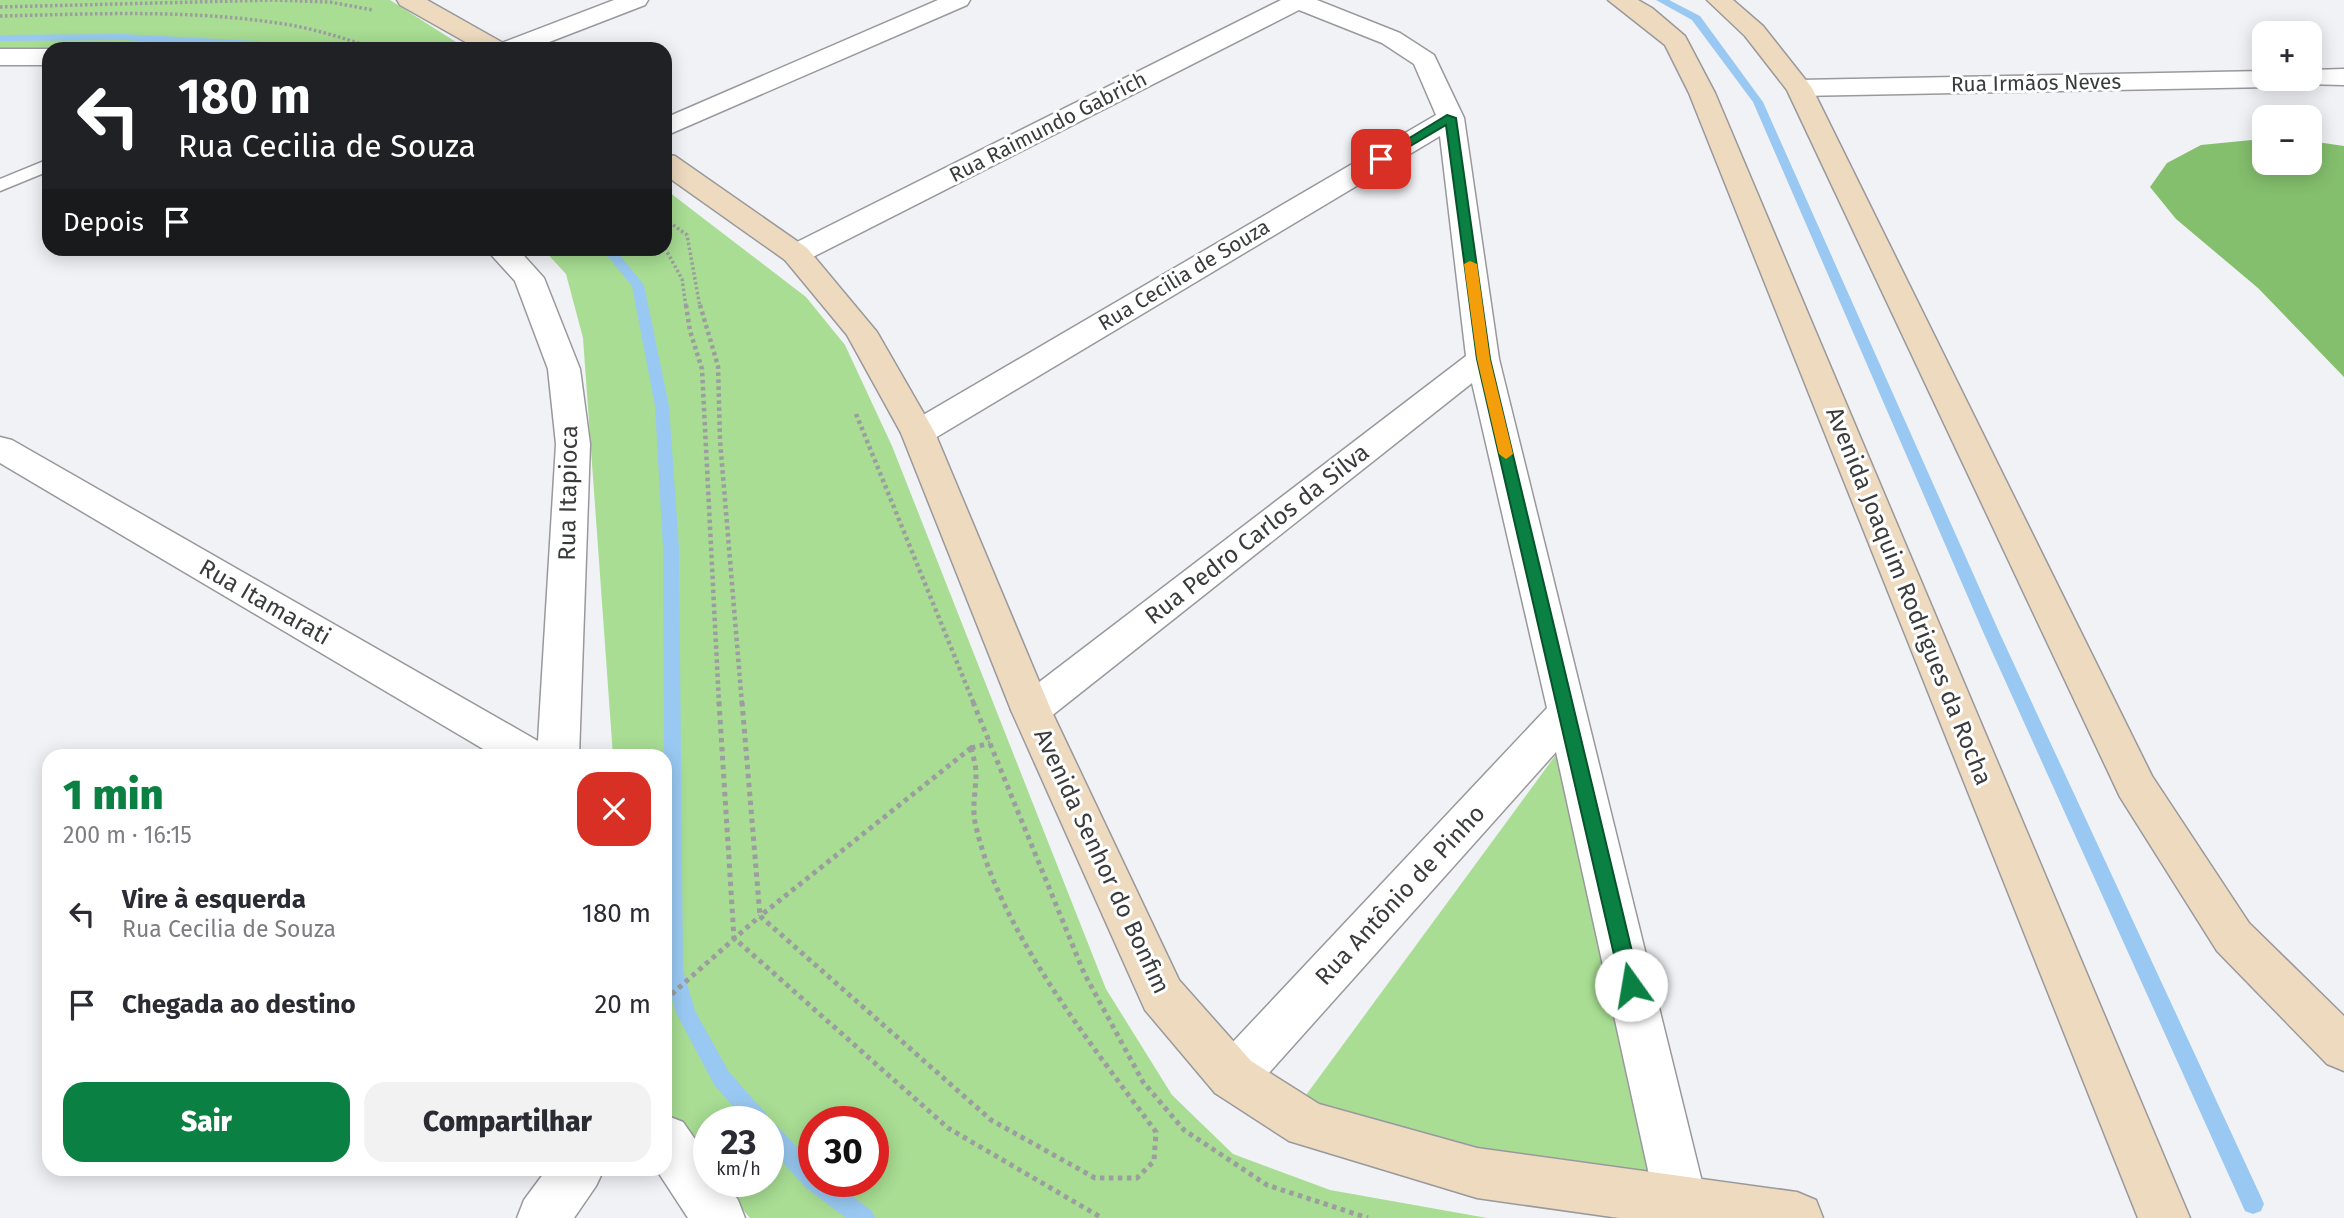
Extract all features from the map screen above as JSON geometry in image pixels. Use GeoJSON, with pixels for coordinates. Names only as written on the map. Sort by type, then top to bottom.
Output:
{"type":"FeatureCollection","features":[{"type":"Feature","properties":{"kind":"street"},"geometry":{"type":"LineString","coordinates":[[409,0],[484,42]]}},
{"type":"Feature","properties":{"kind":"street"},"geometry":{"type":"LineString","coordinates":[[526,42],[636,0]]}},
{"type":"Feature","properties":{"kind":"street"},"geometry":{"type":"LineString","coordinates":[[672,125],[958,0]]}},
{"type":"Feature","properties":{"kind":"street"},"geometry":{"type":"LineString","coordinates":[[1298,0],[1391,38],[1425,60],[1451,118],[1483,359],[1681,1202]]}},
{"type":"Feature","properties":{"kind":"street","name":"Rua Raimundo Gabrich"},"geometry":{"type":"LineString","coordinates":[[796,254],[1298,0]]}},
{"type":"Feature","properties":{"kind":"street","name":"Avenida Joaquim Rodrigues da Rocha"},"geometry":{"type":"LineString","coordinates":[[1620,0],[1643,13],[1676,41],[1702,93],[2164,1218]]}},
{"type":"Feature","properties":{"kind":"street"},"geometry":{"type":"LineString","coordinates":[[1719,0],[1754,31],[1799,88],[2135,785],[2233,937],[2344,1049]]}},
{"type":"Feature","properties":{"kind":"street"},"geometry":{"type":"LineString","coordinates":[[0,57],[42,57]]}},
{"type":"Feature","properties":{"kind":"street"},"geometry":{"type":"LineString","coordinates":[[2322,78],[2344,77]]}},
{"type":"Feature","properties":{"kind":"street","name":"Rua Irmãos Neves"},"geometry":{"type":"LineString","coordinates":[[1799,88],[2252,79]]}},
{"type":"Feature","properties":{"kind":"street","name":"Rua Cecilia de Souza"},"geometry":{"type":"LineString","coordinates":[[918,433],[1451,118]]}},
{"type":"Feature","properties":{"kind":"street","name":"Avenida Senhor do Bonfim"},"geometry":{"type":"LineString","coordinates":[[672,167],[796,254],[861,332],[918,433],[1031,710],[1162,996],[1233,1077],[1307,1124],[1477,1173],[1782,1217]]}},
{"type":"Feature","properties":{"kind":"street","name":"Rua Itapioca"},"geometry":{"type":"LineString","coordinates":[[508,256],[529,278],[564,369],[573,444],[558,749]]}},
{"type":"Feature","properties":{"kind":"street","name":"Rua Pedro Carlos da Silva"},"geometry":{"type":"LineString","coordinates":[[1031,710],[1483,359]]}},
{"type":"Feature","properties":{"kind":"street","name":"Rua Itamarati"},"geometry":{"type":"LineString","coordinates":[[0,447],[517,749]]}},
{"type":"Feature","properties":{"kind":"street","name":"Rua Antônio de Pinho"},"geometry":{"type":"LineString","coordinates":[[1233,1077],[1568,712]]}},
{"type":"Feature","properties":{"kind":"street"},"geometry":{"type":"LineString","coordinates":[[672,1149],[719,1218]]}},
{"type":"Feature","properties":{"kind":"street"},"geometry":{"type":"LineString","coordinates":[[542,1218],[573,1176]]}},
{"type":"Feature","properties":{"kind":"lane"},"geometry":{"type":"LineString","coordinates":[[0,186],[42,167]]}},
{"type":"Feature","properties":{"kind":"path"},"geometry":{"type":"LineString","coordinates":[[0,7],[273,0],[330,2],[360,6],[382,13]]}},
{"type":"Feature","properties":{"kind":"path"},"geometry":{"type":"LineString","coordinates":[[0,16],[228,16],[335,33],[359,42]]}},
{"type":"Feature","properties":{"kind":"path"},"geometry":{"type":"LineString","coordinates":[[672,224],[687,235],[698,300],[719,366],[720,440],[760,916],[991,1119],[1095,1178],[1137,1178],[1154,1160],[1156,1132],[1079,1027],[1019,931],[989,872],[974,820],[976,771],[971,748]]}},
{"type":"Feature","properties":{"kind":"path"},"geometry":{"type":"LineString","coordinates":[[669,256],[682,279],[690,331],[702,369],[717,678],[734,938],[948,1128],[1102,1218]]}},
{"type":"Feature","properties":{"kind":"path"},"geometry":{"type":"LineString","coordinates":[[672,994],[760,916],[971,748],[990,743]]}},
{"type":"Feature","properties":{"kind":"green space"},"geometry":{"type":"Polygon","coordinates":[[[0,0],[390,0],[456,42],[42,42],[42,49],[0,49],[0,0]]]}},
{"type":"Feature","properties":{"kind":"green space"},"geometry":{"type":"Polygon","coordinates":[[[2252,140],[2252,175],[2322,175],[2322,143],[2344,146],[2344,377],[2258,288],[2176,219],[2150,187],[2167,163],[2201,145],[2252,140]]]}},
{"type":"Feature","properties":{"kind":"green space"},"geometry":{"type":"Polygon","coordinates":[[[672,194],[806,297],[845,345],[892,446],[1106,989],[1172,1095],[1233,1154],[1330,1190],[1487,1218],[750,1218],[732,1197],[784,1197],[784,1106],[693,1106],[693,1147],[672,1120],[672,749],[612,749],[583,338],[566,274],[549,256],[672,256],[672,194]]]}},
{"type":"Feature","properties":{"kind":"green space"},"geometry":{"type":"Polygon","coordinates":[[[1563,745],[1658,1173],[1417,1142],[1298,1106],[1563,745]]]}},
{"type":"Feature","properties":{"kind":"waterway"},"geometry":{"type":"LineString","coordinates":[[1661,0],[1696,18],[1758,102],[1992,634],[2253,1204]]}},
{"type":"Feature","properties":{"kind":"waterway"},"geometry":{"type":"LineString","coordinates":[[0,38],[123,37],[219,42]]}},
{"type":"Feature","properties":{"kind":"waterway"},"geometry":{"type":"LineString","coordinates":[[614,256],[638,285],[662,406],[671,548],[672,749]]}},
{"type":"Feature","properties":{"kind":"waterway"},"geometry":{"type":"LineString","coordinates":[[672,759],[673,970],[686,1013],[722,1079],[746,1106]]}},
{"type":"Feature","properties":{"kind":"waterway"},"geometry":{"type":"LineString","coordinates":[[784,1148],[814,1181],[864,1218]]}},
{"type":"Feature","properties":{"kind":"slow traffic"},"geometry":{"type":"LineString","coordinates":[[1470,264],[1483,359],[1506,454]]}},
{"type":"Feature","properties":{"kind":"route"},"geometry":{"type":"LineString","coordinates":[[1381,159],[1451,118],[1483,359],[1631,985]]}}]}
